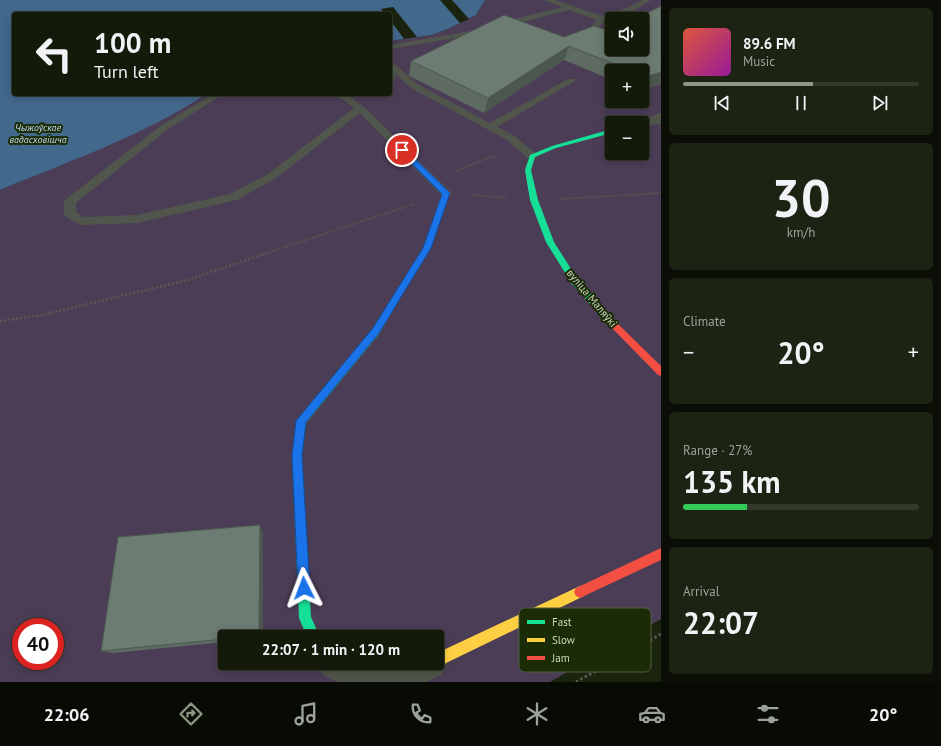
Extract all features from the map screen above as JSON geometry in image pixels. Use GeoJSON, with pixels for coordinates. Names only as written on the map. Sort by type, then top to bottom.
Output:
{"type":"FeatureCollection","features":[{"type":"Feature","properties":{"kind":"street"},"geometry":{"type":"LineString","coordinates":[[649,121],[661,118]]}},
{"type":"Feature","properties":{"kind":"street"},"geometry":{"type":"LineString","coordinates":[[532,156],[554,147],[605,133]]}},
{"type":"Feature","properties":{"kind":"street","name":"вуліца Маляўкі"},"geometry":{"type":"LineString","coordinates":[[532,156],[528,170],[534,200],[550,242],[575,282],[625,337],[661,372]]}},
{"type":"Feature","properties":{"kind":"street"},"geometry":{"type":"LineString","coordinates":[[311,630],[305,618],[297,456],[301,421],[376,331],[427,248],[446,193]]}},
{"type":"Feature","properties":{"kind":"street"},"geometry":{"type":"LineString","coordinates":[[547,608],[661,554]]}},
{"type":"Feature","properties":{"kind":"street"},"geometry":{"type":"LineString","coordinates":[[444,657],[519,621]]}},
{"type":"Feature","properties":{"kind":"street"},"geometry":{"type":"LineString","coordinates":[[347,670],[371,682]]}},
{"type":"Feature","properties":{"kind":"street"},"geometry":{"type":"LineString","coordinates":[[391,682],[416,670]]}},
{"type":"Feature","properties":{"kind":"lane"},"geometry":{"type":"LineString","coordinates":[[548,0],[605,20]]}},
{"type":"Feature","properties":{"kind":"lane"},"geometry":{"type":"LineString","coordinates":[[601,39],[595,27],[601,19],[629,10],[647,0]]}},
{"type":"Feature","properties":{"kind":"lane"},"geometry":{"type":"LineString","coordinates":[[392,48],[481,32],[568,8]]}},
{"type":"Feature","properties":{"kind":"lane"},"geometry":{"type":"LineString","coordinates":[[392,66],[414,86],[511,138],[532,156]]}},
{"type":"Feature","properties":{"kind":"lane"},"geometry":{"type":"LineString","coordinates":[[490,127],[571,81]]}},
{"type":"Feature","properties":{"kind":"lane"},"geometry":{"type":"LineString","coordinates":[[216,96],[165,127],[70,202],[70,214],[81,221],[137,219],[233,197],[272,176],[360,108]]}},
{"type":"Feature","properties":{"kind":"lane"},"geometry":{"type":"LineString","coordinates":[[343,96],[360,108],[446,193]]}},
{"type":"Feature","properties":{"kind":"path"},"geometry":{"type":"LineString","coordinates":[[433,180],[490,157],[532,156]]}},
{"type":"Feature","properties":{"kind":"path"},"geometry":{"type":"LineString","coordinates":[[0,321],[42,315],[188,280],[446,193]]}},
{"type":"Feature","properties":{"kind":"path"},"geometry":{"type":"LineString","coordinates":[[651,640],[661,634]]}},
{"type":"Feature","properties":{"kind":"path"},"geometry":{"type":"LineString","coordinates":[[576,682],[594,672]]}},
{"type":"Feature","properties":{"kind":"shaded area"},"geometry":{"type":"Polygon","coordinates":[[[485,0],[661,0],[661,619],[651,625],[651,608],[519,608],[519,672],[568,672],[550,682],[0,682],[0,190],[130,135],[167,117],[203,96],[392,96],[392,41],[432,35],[476,15],[485,0]]]}},
{"type":"Feature","properties":{"kind":"water","name":"Чыжоўскае вадасховішча"},"geometry":{"type":"Polygon","coordinates":[[[0,0],[485,0],[476,15],[448,29],[432,35],[392,41],[392,12],[12,12],[12,96],[203,96],[157,123],[105,147],[0,190],[0,0]]]}},
{"type":"Feature","properties":{"kind":"pier"},"geometry":{"type":"Polygon","coordinates":[[[440,0],[452,0],[469,19],[460,23],[440,0]]]}},
{"type":"Feature","properties":{"kind":"pier"},"geometry":{"type":"Polygon","coordinates":[[[393,7],[417,37],[404,39],[392,23],[392,12],[383,12],[381,9],[393,7]]]}},
{"type":"Feature","properties":{"kind":"building"},"geometry":{"type":"Polygon","coordinates":[[[661,6],[661,72],[649,76],[649,64],[614,64],[569,46],[488,98],[411,61],[504,15],[564,37],[594,26],[605,30],[605,56],[649,56],[649,12],[661,6]]]}},
{"type":"Feature","properties":{"kind":"building"},"geometry":{"type":"Polygon","coordinates":[[[260,525],[259,630],[218,630],[218,640],[101,651],[118,537],[260,525]]]}},
{"type":"Feature","properties":{"kind":"traffic: fast"},"geometry":{"type":"LineString","coordinates":[[605,133],[554,147],[532,156],[528,170],[534,200],[550,242],[575,282],[613,324]]}},
{"type":"Feature","properties":{"kind":"traffic: fast"},"geometry":{"type":"LineString","coordinates":[[311,630],[305,618],[297,456],[301,421],[376,331],[398,295]]}},
{"type":"Feature","properties":{"kind":"traffic: slow"},"geometry":{"type":"LineString","coordinates":[[546,608],[580,592]]}},
{"type":"Feature","properties":{"kind":"traffic: slow"},"geometry":{"type":"LineString","coordinates":[[444,657],[519,621]]}},
{"type":"Feature","properties":{"kind":"traffic: jam"},"geometry":{"type":"LineString","coordinates":[[398,295],[427,248],[446,193]]}},
{"type":"Feature","properties":{"kind":"traffic: jam"},"geometry":{"type":"LineString","coordinates":[[613,324],[661,372]]}},
{"type":"Feature","properties":{"kind":"traffic: jam"},"geometry":{"type":"LineString","coordinates":[[580,592],[661,554]]}},
{"type":"Feature","properties":{"kind":"route"},"geometry":{"type":"LineString","coordinates":[[304,588],[297,456],[301,421],[376,331],[427,248],[446,193],[402,150]]}}]}
